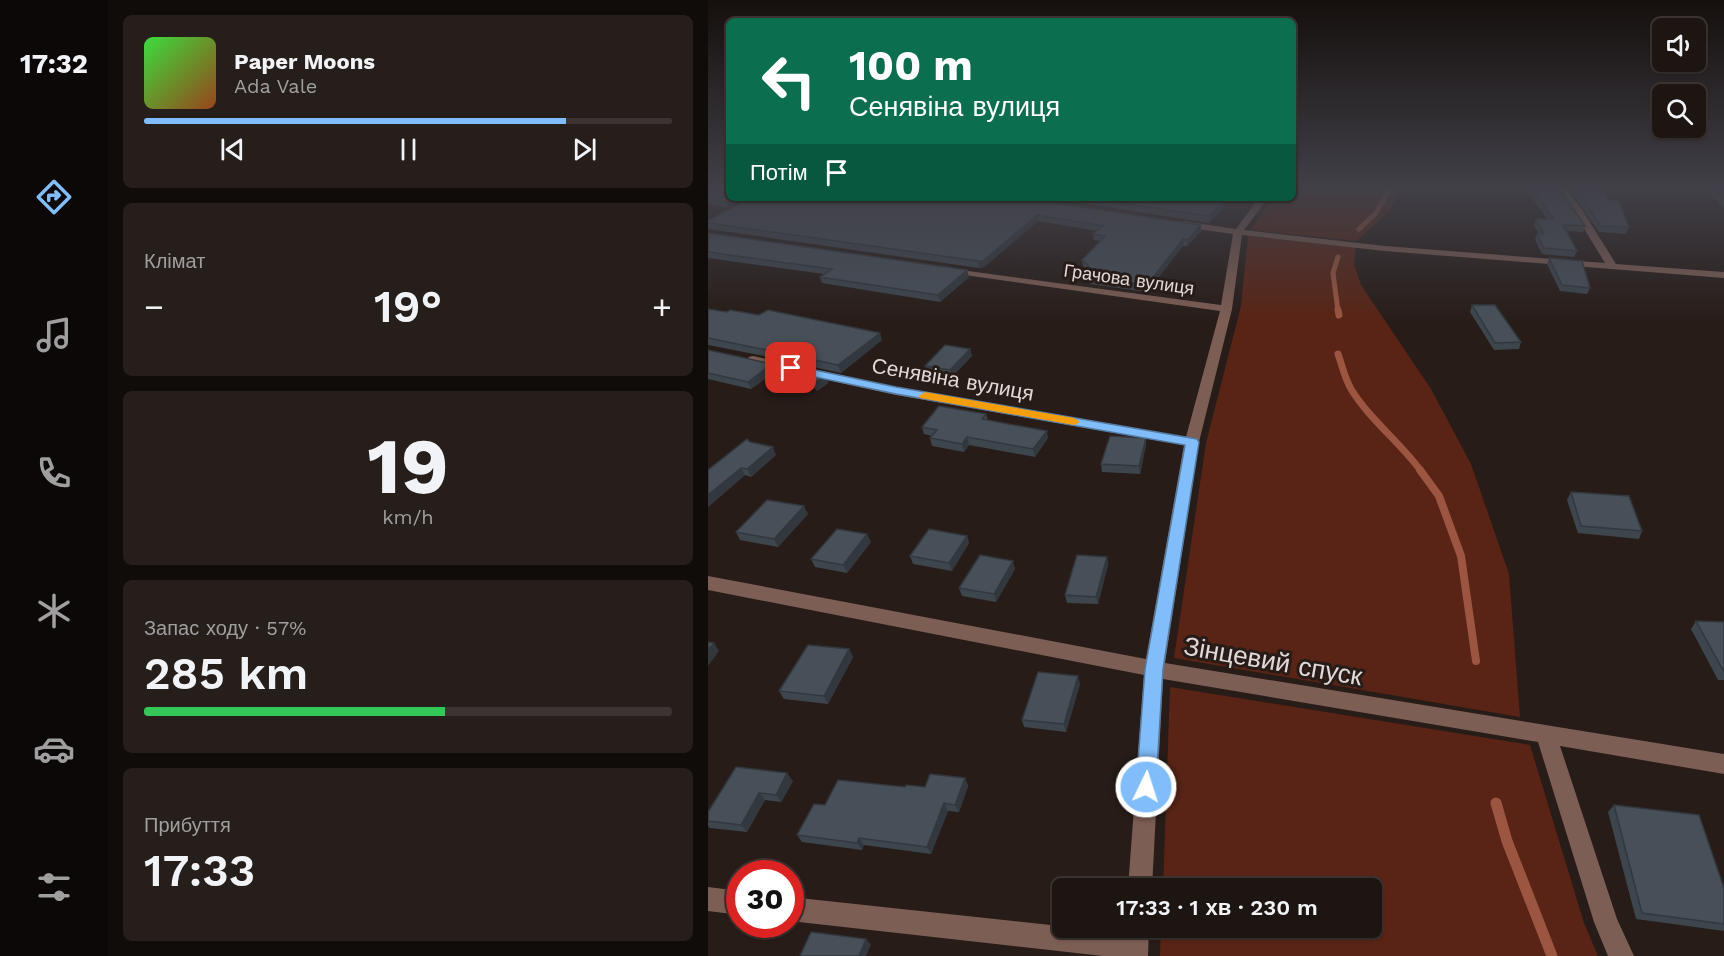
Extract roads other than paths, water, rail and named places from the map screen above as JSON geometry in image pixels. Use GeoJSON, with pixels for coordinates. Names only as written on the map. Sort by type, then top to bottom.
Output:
{"type":"FeatureCollection","features":[{"type":"Feature","properties":{"kind":"street"},"geometry":{"type":"LineString","coordinates":[[1141,878],[1154,669],[1192,442],[1226,309],[1238,233]]}},
{"type":"Feature","properties":{"kind":"street"},"geometry":{"type":"LineString","coordinates":[[1245,233],[1724,275]]}},
{"type":"Feature","properties":{"kind":"street"},"geometry":{"type":"LineString","coordinates":[[1591,233],[1612,266]]}},
{"type":"Feature","properties":{"kind":"street","name":"Грачова вулиця"},"geometry":{"type":"LineString","coordinates":[[937,268],[1226,309]]}},
{"type":"Feature","properties":{"kind":"street","name":"Сенявіна вулиця"},"geometry":{"type":"LineString","coordinates":[[741,357],[896,391],[1192,442]]}},
{"type":"Feature","properties":{"kind":"street","name":"Зінцевий спуск"},"geometry":{"type":"LineString","coordinates":[[708,583],[1154,669],[1724,764]]}},
{"type":"Feature","properties":{"kind":"street"},"geometry":{"type":"LineString","coordinates":[[1546,735],[1606,922],[1621,956]]}},
{"type":"Feature","properties":{"kind":"street"},"geometry":{"type":"LineString","coordinates":[[708,899],[726,901]]}},
{"type":"Feature","properties":{"kind":"street"},"geometry":{"type":"LineString","coordinates":[[804,910],[1136,943]]}},
{"type":"Feature","properties":{"kind":"waterway"},"geometry":{"type":"LineString","coordinates":[[1338,257],[1333,273],[1338,311]]}},
{"type":"Feature","properties":{"kind":"waterway"},"geometry":{"type":"LineString","coordinates":[[1338,310],[1339,315]]}},
{"type":"Feature","properties":{"kind":"waterway"},"geometry":{"type":"LineString","coordinates":[[1338,354],[1351,389],[1421,471]]}},
{"type":"Feature","properties":{"kind":"waterway"},"geometry":{"type":"LineString","coordinates":[[1420,470],[1439,496],[1461,556],[1476,661]]}},
{"type":"Feature","properties":{"kind":"waterway"},"geometry":{"type":"LineString","coordinates":[[1496,803],[1507,841],[1552,956]]}}]}
